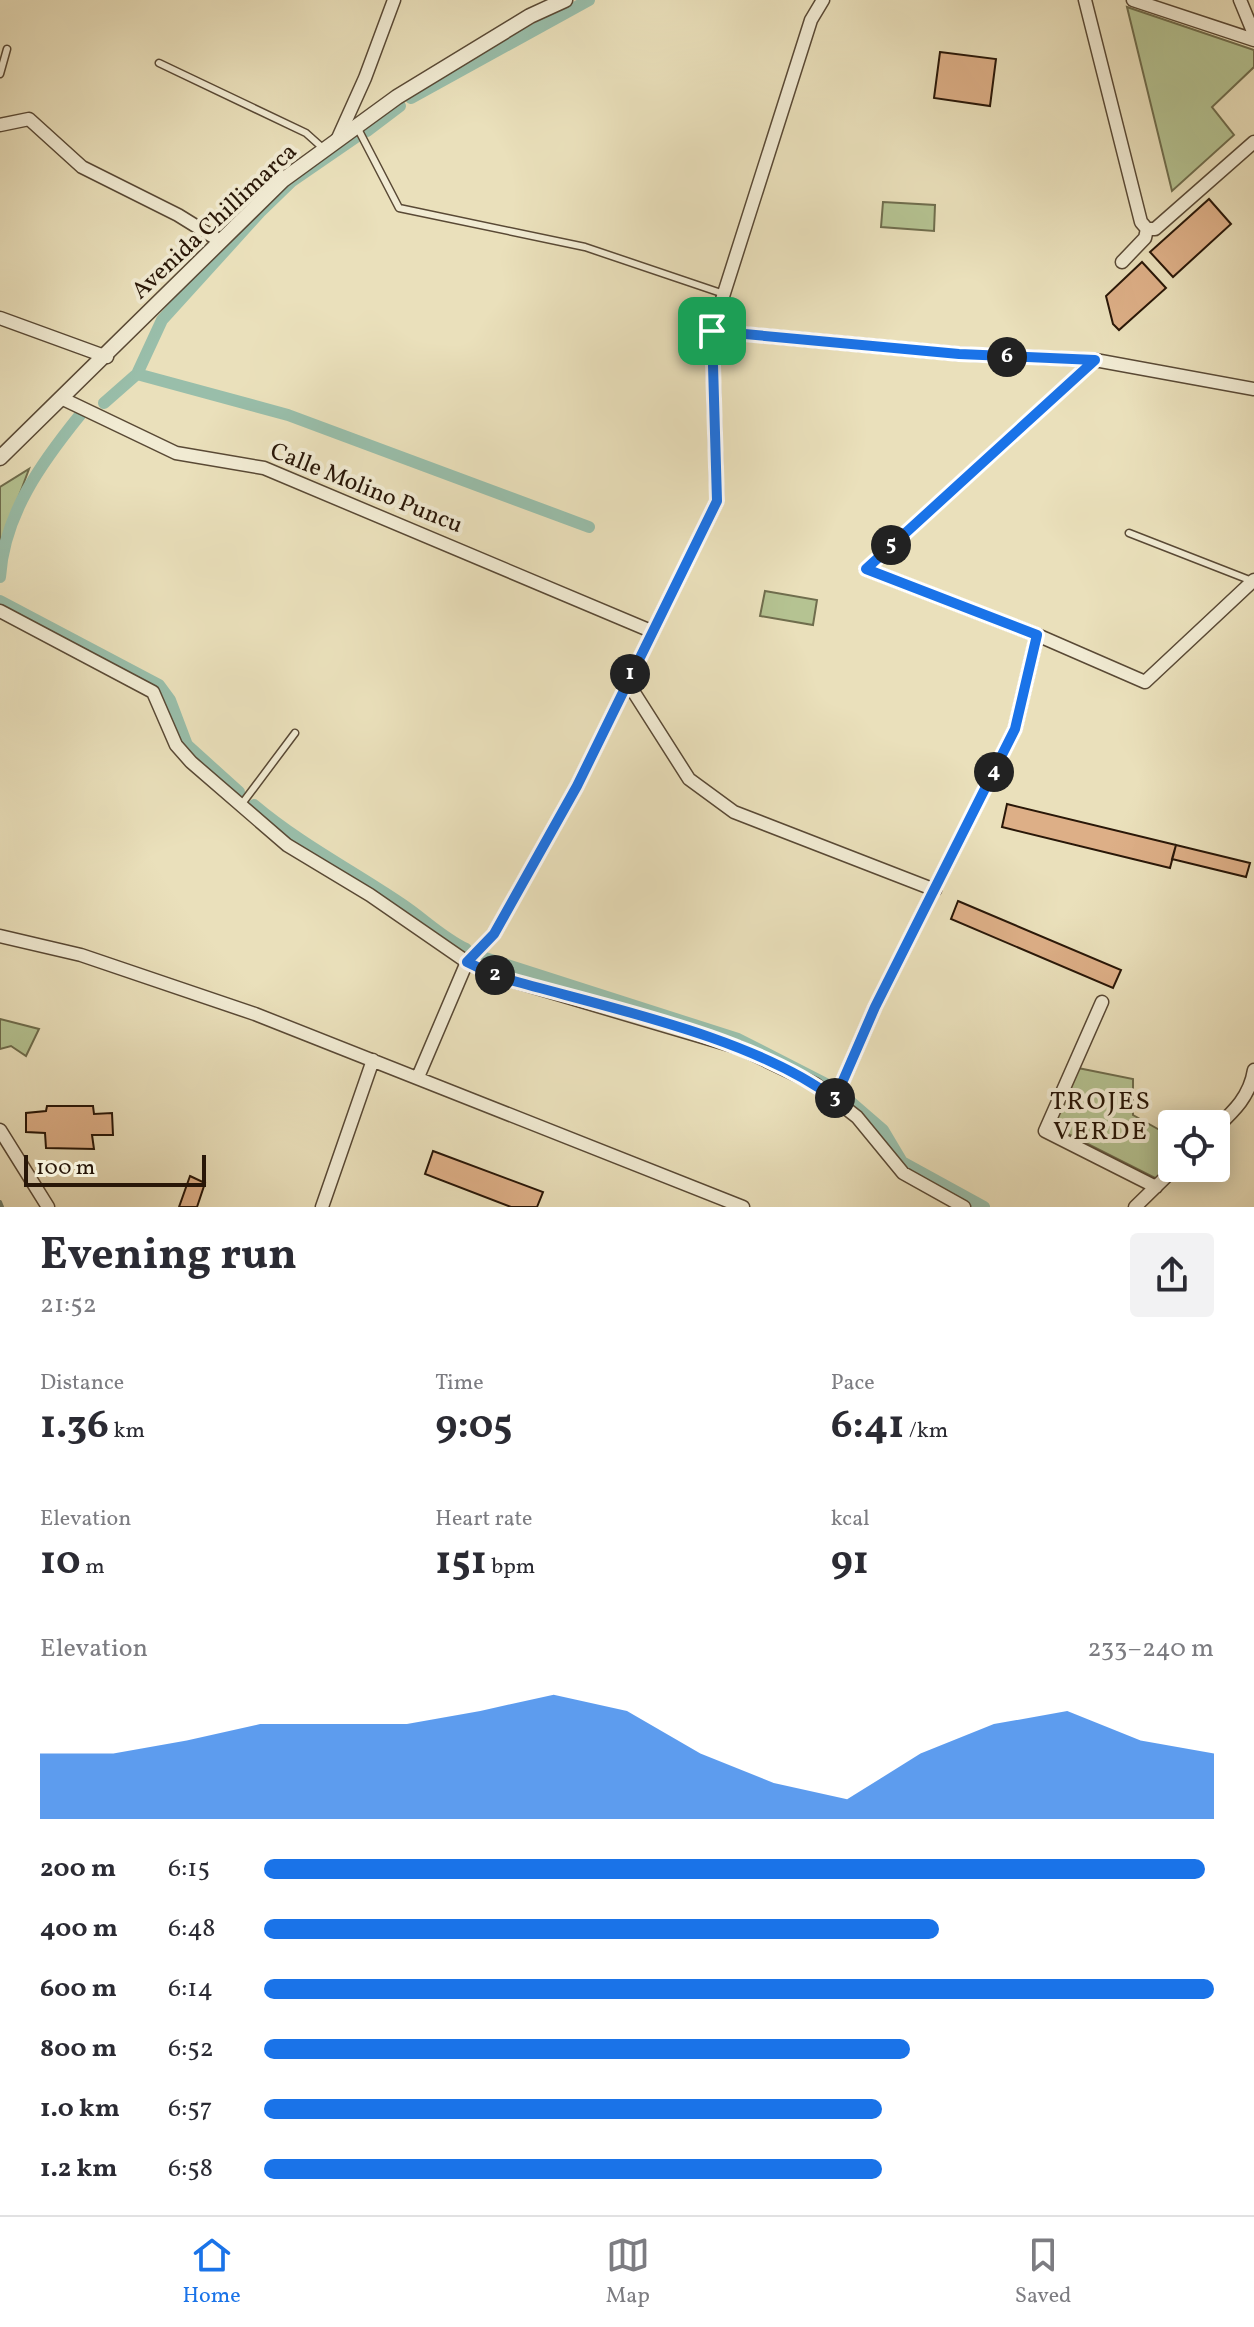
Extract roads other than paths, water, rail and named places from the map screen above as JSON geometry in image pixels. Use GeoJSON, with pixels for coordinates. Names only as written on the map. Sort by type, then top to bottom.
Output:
{"type":"FeatureCollection","features":[{"type":"Feature","properties":{"kind":"street"},"geometry":{"type":"LineString","coordinates":[[338,138],[394,0]]}},
{"type":"Feature","properties":{"kind":"street","name":"Avenida Chillimarca"},"geometry":{"type":"LineString","coordinates":[[0,458],[107,357],[283,180],[357,125],[503,32],[565,0]]}},
{"type":"Feature","properties":{"kind":"street"},"geometry":{"type":"LineString","coordinates":[[418,1077],[467,962],[494,934],[577,786],[626,680],[717,501],[712,331],[811,20],[823,0]]}},
{"type":"Feature","properties":{"kind":"street"},"geometry":{"type":"LineString","coordinates":[[1085,0],[1141,222],[1147,229],[1155,229],[1254,142]]}},
{"type":"Feature","properties":{"kind":"street"},"geometry":{"type":"LineString","coordinates":[[1133,0],[1254,40]]}},
{"type":"Feature","properties":{"kind":"street"},"geometry":{"type":"LineString","coordinates":[[1240,0],[1254,34]]}},
{"type":"Feature","properties":{"kind":"street"},"geometry":{"type":"LineString","coordinates":[[0,125],[29,119],[82,167],[178,215],[220,241]]}},
{"type":"Feature","properties":{"kind":"street"},"geometry":{"type":"LineString","coordinates":[[1122,262],[1145,238],[1147,229]]}},
{"type":"Feature","properties":{"kind":"street"},"geometry":{"type":"LineString","coordinates":[[0,318],[107,357]]}},
{"type":"Feature","properties":{"kind":"street"},"geometry":{"type":"LineString","coordinates":[[712,331],[959,354],[1095,360],[1254,389]]}},
{"type":"Feature","properties":{"kind":"street"},"geometry":{"type":"LineString","coordinates":[[1095,360],[866,569],[1037,635],[1145,682],[1253,580]]}},
{"type":"Feature","properties":{"kind":"street","name":"Calle Molino Puncu"},"geometry":{"type":"LineString","coordinates":[[61,398],[176,453],[264,468],[651,631]]}},
{"type":"Feature","properties":{"kind":"street"},"geometry":{"type":"LineString","coordinates":[[0,611],[153,692],[176,745],[287,845],[370,895],[467,962],[496,976],[740,1048],[815,1084],[857,1117],[903,1173],[964,1207]]}},
{"type":"Feature","properties":{"kind":"street"},"geometry":{"type":"LineString","coordinates":[[835,1099],[875,1007],[1015,729],[1037,635]]}},
{"type":"Feature","properties":{"kind":"street"},"geometry":{"type":"LineString","coordinates":[[626,680],[689,779],[734,812],[935,890]]}},
{"type":"Feature","properties":{"kind":"street"},"geometry":{"type":"LineString","coordinates":[[0,936],[81,955],[255,1014],[743,1207]]}},
{"type":"Feature","properties":{"kind":"street"},"geometry":{"type":"LineString","coordinates":[[1102,1002],[1045,1131],[1156,1187]]}},
{"type":"Feature","properties":{"kind":"street"},"geometry":{"type":"LineString","coordinates":[[322,1207],[373,1060]]}},
{"type":"Feature","properties":{"kind":"street"},"geometry":{"type":"LineString","coordinates":[[1230,1115],[1239,1106],[1252,1083],[1254,1070]]}},
{"type":"Feature","properties":{"kind":"street"},"geometry":{"type":"LineString","coordinates":[[0,1130],[48,1207]]}},
{"type":"Feature","properties":{"kind":"street"},"geometry":{"type":"LineString","coordinates":[[1135,1207],[1161,1182]]}},
{"type":"Feature","properties":{"kind":"lane"},"geometry":{"type":"LineString","coordinates":[[0,74],[7,49]]}},
{"type":"Feature","properties":{"kind":"lane"},"geometry":{"type":"LineString","coordinates":[[159,63],[306,133],[325,150]]}},
{"type":"Feature","properties":{"kind":"lane"},"geometry":{"type":"LineString","coordinates":[[357,125],[399,208],[585,247],[724,294]]}},
{"type":"Feature","properties":{"kind":"lane"},"geometry":{"type":"LineString","coordinates":[[1129,533],[1253,580]]}},
{"type":"Feature","properties":{"kind":"lane"},"geometry":{"type":"LineString","coordinates":[[241,805],[295,733]]}},
{"type":"Feature","properties":{"kind":"waterway"},"geometry":{"type":"LineString","coordinates":[[411,98],[589,0]]}},
{"type":"Feature","properties":{"kind":"waterway"},"geometry":{"type":"LineString","coordinates":[[367,131],[400,106]]}},
{"type":"Feature","properties":{"kind":"waterway"},"geometry":{"type":"LineString","coordinates":[[104,403],[137,374],[162,320],[260,212],[292,181],[356,137]]}},
{"type":"Feature","properties":{"kind":"waterway"},"geometry":{"type":"LineString","coordinates":[[137,374],[288,415],[589,527]]}},
{"type":"Feature","properties":{"kind":"waterway"},"geometry":{"type":"LineString","coordinates":[[0,577],[3,554],[17,510],[39,470],[80,415]]}},
{"type":"Feature","properties":{"kind":"waterway"},"geometry":{"type":"LineString","coordinates":[[0,601],[159,685],[170,700],[187,745],[239,792]]}},
{"type":"Feature","properties":{"kind":"waterway"},"geometry":{"type":"LineString","coordinates":[[254,805],[289,832],[466,949]]}},
{"type":"Feature","properties":{"kind":"waterway"},"geometry":{"type":"LineString","coordinates":[[485,958],[738,1039],[830,1086]]}},
{"type":"Feature","properties":{"kind":"waterway"},"geometry":{"type":"LineString","coordinates":[[846,1098],[883,1130],[902,1162],[984,1207]]}},
{"type":"Feature","properties":{"kind":"waterway"},"geometry":{"type":"LineString","coordinates":[[0,1202],[2,1207]]}},
{"type":"Feature","properties":{"kind":"district","name":"TROJES VERDE"},"geometry":{"type":"Point","coordinates":[1101,1117]}}]}
